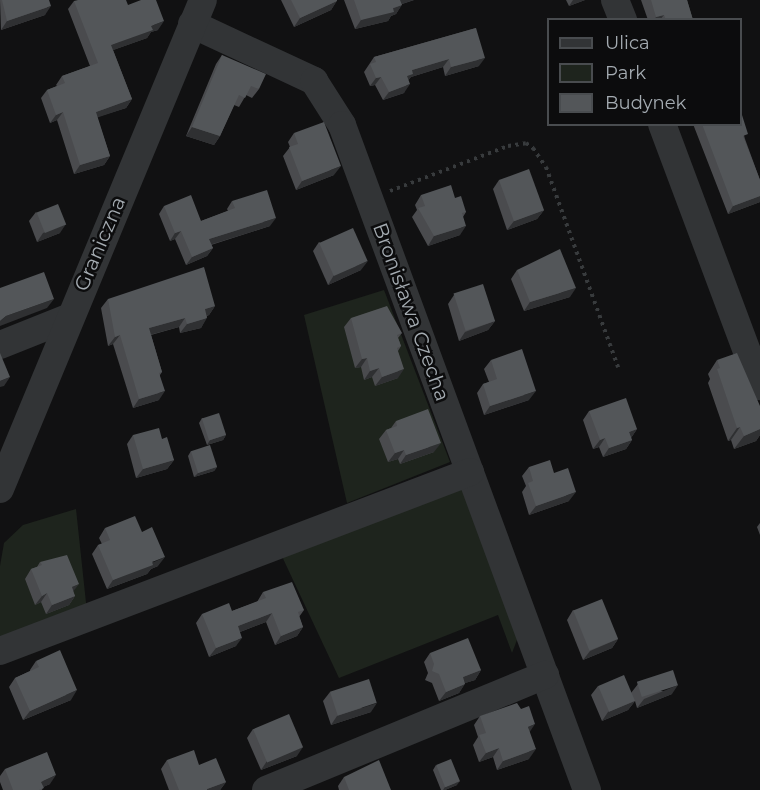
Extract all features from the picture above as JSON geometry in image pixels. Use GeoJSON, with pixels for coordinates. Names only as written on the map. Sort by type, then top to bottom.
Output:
{"type":"FeatureCollection","features":[{"type":"Feature","properties":{"kind":"street"},"geometry":{"type":"LineString","coordinates":[[615,0],[622,18]]}},
{"type":"Feature","properties":{"kind":"street","name":"Bronisława Czecha"},"geometry":{"type":"LineString","coordinates":[[197,12],[314,81],[342,125],[587,790]]}},
{"type":"Feature","properties":{"kind":"street","name":"Graniczna"},"geometry":{"type":"LineString","coordinates":[[0,489],[197,12]]}},
{"type":"Feature","properties":{"kind":"street"},"geometry":{"type":"LineString","coordinates":[[663,126],[760,386]]}},
{"type":"Feature","properties":{"kind":"street"},"geometry":{"type":"LineString","coordinates":[[0,345],[70,317]]}},
{"type":"Feature","properties":{"kind":"street"},"geometry":{"type":"LineString","coordinates":[[0,651],[470,472]]}},
{"type":"Feature","properties":{"kind":"street"},"geometry":{"type":"LineString","coordinates":[[266,790],[544,675]]}},
{"type":"Feature","properties":{"kind":"path"},"geometry":{"type":"LineString","coordinates":[[369,197],[526,143],[546,167],[618,367]]}},
{"type":"Feature","properties":{"kind":"green space"},"geometry":{"type":"Polygon","coordinates":[[[384,290],[450,462],[347,503],[304,315],[384,290]]]}},
{"type":"Feature","properties":{"kind":"green space"},"geometry":{"type":"Polygon","coordinates":[[[449,484],[464,491],[520,632],[512,653],[498,615],[339,678],[279,550],[449,484]]]}},
{"type":"Feature","properties":{"kind":"green space"},"geometry":{"type":"Polygon","coordinates":[[[76,509],[87,612],[0,647],[0,566],[4,543],[23,525],[76,509]]]}},
{"type":"Feature","properties":{"kind":"building"},"geometry":{"type":"Polygon","coordinates":[[[2,0],[49,0],[51,6],[7,21],[2,0]]]}},
{"type":"Feature","properties":{"kind":"building"},"geometry":{"type":"Polygon","coordinates":[[[126,0],[128,5],[141,0],[156,0],[164,21],[151,26],[153,30],[111,45],[132,99],[96,112],[110,156],[80,165],[63,112],[56,115],[47,90],[65,83],[62,76],[98,63],[74,1],[126,0]]]}},
{"type":"Feature","properties":{"kind":"building"},"geometry":{"type":"Polygon","coordinates":[[[291,0],[337,0],[337,1],[300,18],[291,0]]]}},
{"type":"Feature","properties":{"kind":"building"},"geometry":{"type":"Polygon","coordinates":[[[354,0],[400,0],[402,5],[393,8],[394,12],[361,20],[354,0]]]}},
{"type":"Feature","properties":{"kind":"building"},"geometry":{"type":"Polygon","coordinates":[[[651,0],[687,0],[692,18],[665,18],[664,15],[656,17],[651,0]]]}},
{"type":"Feature","properties":{"kind":"building"},"geometry":{"type":"Polygon","coordinates":[[[476,28],[485,58],[451,67],[449,59],[412,70],[413,74],[407,76],[410,84],[389,92],[381,77],[376,78],[370,64],[376,62],[374,57],[476,28]]]}},
{"type":"Feature","properties":{"kind":"building"},"geometry":{"type":"Polygon","coordinates":[[[222,55],[266,74],[259,89],[251,86],[245,98],[239,95],[220,136],[192,127],[222,55]]]}},
{"type":"Feature","properties":{"kind":"building"},"geometry":{"type":"Polygon","coordinates":[[[742,115],[748,134],[743,136],[760,180],[760,196],[733,206],[703,126],[742,126],[742,115]]]}},
{"type":"Feature","properties":{"kind":"building"},"geometry":{"type":"Polygon","coordinates":[[[324,122],[341,166],[302,181],[289,147],[298,144],[294,133],[324,122]]]}},
{"type":"Feature","properties":{"kind":"building"},"geometry":{"type":"Polygon","coordinates":[[[529,169],[544,210],[514,221],[499,180],[529,169]]]}},
{"type":"Feature","properties":{"kind":"building"},"geometry":{"type":"Polygon","coordinates":[[[451,185],[455,198],[461,196],[466,212],[462,213],[466,226],[434,236],[418,208],[425,206],[421,195],[451,185]]]}},
{"type":"Feature","properties":{"kind":"building"},"geometry":{"type":"Polygon","coordinates":[[[267,190],[276,218],[209,239],[213,248],[192,257],[181,231],[175,233],[164,206],[191,195],[201,221],[235,208],[232,201],[267,190]]]}},
{"type":"Feature","properties":{"kind":"building"},"geometry":{"type":"Polygon","coordinates":[[[58,204],[66,224],[45,233],[37,213],[58,204]]]}},
{"type":"Feature","properties":{"kind":"building"},"geometry":{"type":"Polygon","coordinates":[[[353,228],[368,261],[334,276],[319,243],[353,228]]]}},
{"type":"Feature","properties":{"kind":"building"},"geometry":{"type":"Polygon","coordinates":[[[560,249],[576,288],[530,302],[517,270],[560,249]]]}},
{"type":"Feature","properties":{"kind":"building"},"geometry":{"type":"Polygon","coordinates":[[[204,267],[215,306],[205,309],[207,318],[187,324],[185,318],[149,328],[165,391],[139,399],[120,335],[115,337],[108,299],[204,267]]]}},
{"type":"Feature","properties":{"kind":"building"},"geometry":{"type":"Polygon","coordinates":[[[44,272],[54,299],[6,316],[0,321],[0,288],[44,272]]]}},
{"type":"Feature","properties":{"kind":"building"},"geometry":{"type":"Polygon","coordinates":[[[483,284],[495,321],[466,331],[454,294],[483,284]]]}},
{"type":"Feature","properties":{"kind":"building"},"geometry":{"type":"Polygon","coordinates":[[[387,306],[402,333],[397,335],[401,346],[397,348],[404,369],[382,377],[379,368],[370,371],[367,358],[362,359],[351,318],[387,306]]]}},
{"type":"Feature","properties":{"kind":"building"},"geometry":{"type":"Polygon","coordinates":[[[522,349],[536,391],[490,406],[483,384],[497,379],[491,360],[522,349]]]}},
{"type":"Feature","properties":{"kind":"building"},"geometry":{"type":"Polygon","coordinates":[[[0,353],[10,377],[0,381],[0,353]]]}},
{"type":"Feature","properties":{"kind":"building"},"geometry":{"type":"Polygon","coordinates":[[[737,353],[760,406],[760,429],[744,436],[740,427],[737,428],[717,369],[720,368],[717,360],[737,353]]]}},
{"type":"Feature","properties":{"kind":"building"},"geometry":{"type":"Polygon","coordinates":[[[626,398],[637,429],[629,432],[632,440],[609,448],[605,438],[600,440],[589,411],[626,398]]]}},
{"type":"Feature","properties":{"kind":"building"},"geometry":{"type":"Polygon","coordinates":[[[428,409],[441,443],[406,455],[404,450],[395,453],[386,430],[397,426],[396,421],[428,409]]]}},
{"type":"Feature","properties":{"kind":"building"},"geometry":{"type":"Polygon","coordinates":[[[219,413],[226,435],[209,440],[202,419],[219,413]]]}},
{"type":"Feature","properties":{"kind":"building"},"geometry":{"type":"Polygon","coordinates":[[[159,428],[162,439],[167,437],[174,460],[143,469],[133,435],[159,428]]]}},
{"type":"Feature","properties":{"kind":"building"},"geometry":{"type":"Polygon","coordinates":[[[210,445],[217,467],[198,473],[191,451],[210,445]]]}},
{"type":"Feature","properties":{"kind":"building"},"geometry":{"type":"Polygon","coordinates":[[[550,460],[554,473],[568,468],[576,492],[536,506],[528,483],[533,481],[529,467],[550,460]]]}},
{"type":"Feature","properties":{"kind":"building"},"geometry":{"type":"Polygon","coordinates":[[[135,516],[142,532],[152,527],[165,557],[152,562],[153,565],[113,580],[98,545],[110,540],[105,528],[135,516]]]}},
{"type":"Feature","properties":{"kind":"building"},"geometry":{"type":"Polygon","coordinates":[[[67,555],[79,584],[72,587],[75,596],[52,605],[47,593],[42,596],[31,569],[42,565],[40,562],[67,555]]]}},
{"type":"Feature","properties":{"kind":"building"},"geometry":{"type":"Polygon","coordinates":[[[292,582],[304,610],[298,612],[303,627],[281,636],[272,613],[238,626],[242,638],[216,648],[202,614],[229,603],[232,611],[266,598],[263,592],[292,582]]]}},
{"type":"Feature","properties":{"kind":"building"},"geometry":{"type":"Polygon","coordinates":[[[602,599],[618,639],[589,650],[573,611],[602,599]]]}},
{"type":"Feature","properties":{"kind":"building"},"geometry":{"type":"Polygon","coordinates":[[[468,638],[481,670],[463,677],[465,684],[446,692],[439,674],[432,671],[434,664],[430,653],[468,638]]]}},
{"type":"Feature","properties":{"kind":"building"},"geometry":{"type":"Polygon","coordinates":[[[60,650],[77,690],[30,711],[15,678],[39,667],[36,661],[60,650]]]}},
{"type":"Feature","properties":{"kind":"building"},"geometry":{"type":"Polygon","coordinates":[[[673,670],[678,685],[642,697],[637,682],[673,670]]]}},
{"type":"Feature","properties":{"kind":"building"},"geometry":{"type":"Polygon","coordinates":[[[624,675],[635,701],[609,712],[598,686],[624,675]]]}},
{"type":"Feature","properties":{"kind":"building"},"geometry":{"type":"Polygon","coordinates":[[[369,679],[377,703],[338,715],[330,692],[369,679]]]}},
{"type":"Feature","properties":{"kind":"building"},"geometry":{"type":"Polygon","coordinates":[[[517,703],[521,709],[529,706],[535,724],[528,727],[536,749],[503,761],[499,748],[486,753],[479,735],[486,733],[480,716],[517,703]]]}},
{"type":"Feature","properties":{"kind":"building"},"geometry":{"type":"Polygon","coordinates":[[[289,714],[303,747],[267,762],[253,729],[289,714]]]}},
{"type":"Feature","properties":{"kind":"building"},"geometry":{"type":"Polygon","coordinates":[[[194,750],[199,765],[216,758],[226,782],[207,790],[179,790],[167,760],[194,750]]]}},
{"type":"Feature","properties":{"kind":"building"},"geometry":{"type":"Polygon","coordinates":[[[47,752],[56,775],[41,782],[44,788],[39,790],[13,790],[5,769],[47,752]]]}},
{"type":"Feature","properties":{"kind":"building"},"geometry":{"type":"Polygon","coordinates":[[[451,759],[460,781],[445,787],[436,765],[451,759]]]}},
{"type":"Feature","properties":{"kind":"building"},"geometry":{"type":"Polygon","coordinates":[[[379,760],[391,790],[349,790],[344,777],[379,760]]]}}]}
